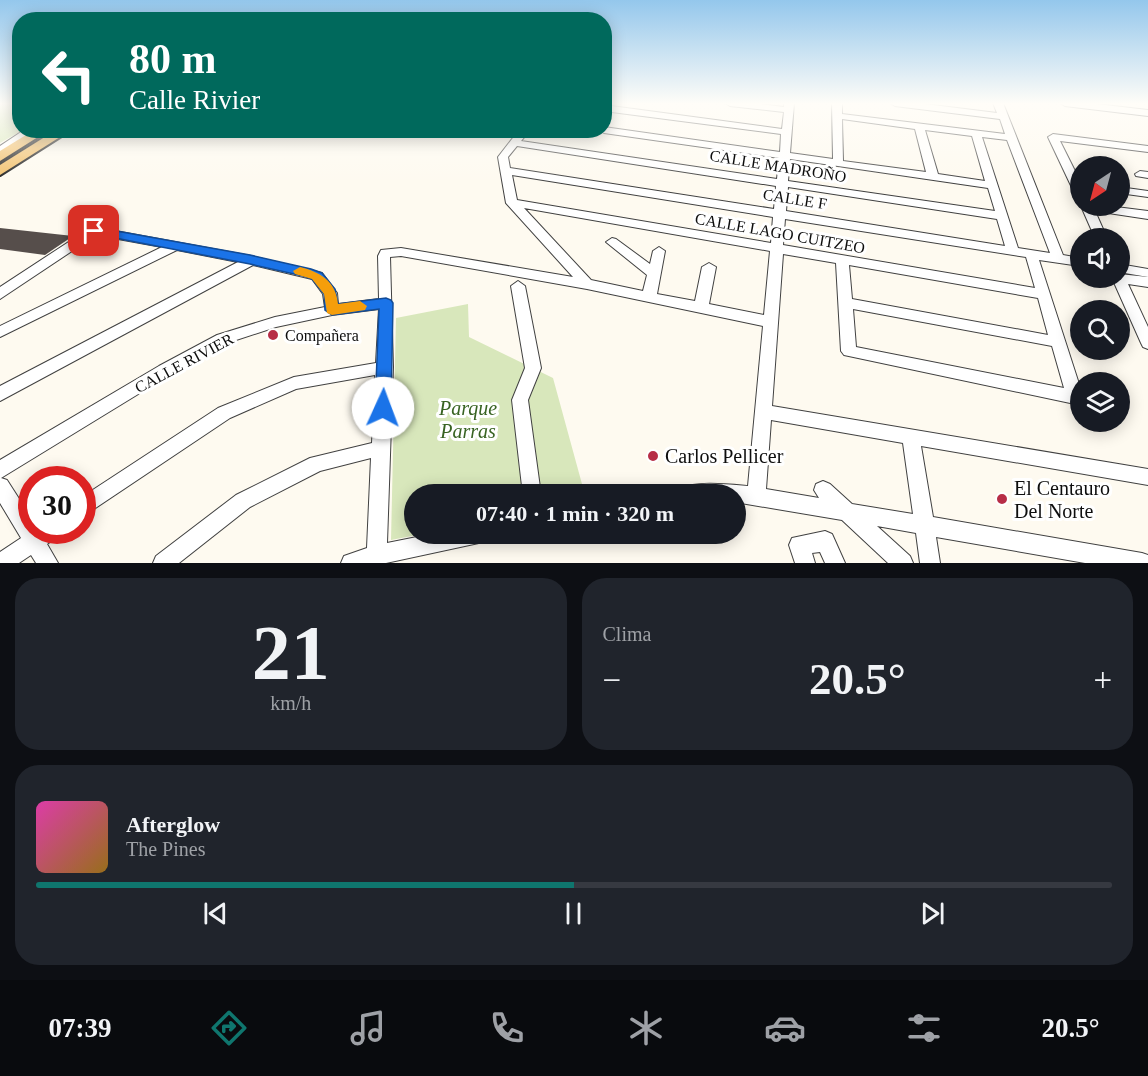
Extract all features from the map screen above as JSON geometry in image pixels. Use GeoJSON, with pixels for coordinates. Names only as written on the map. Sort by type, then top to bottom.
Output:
{"type":"FeatureCollection","features":[{"type":"Feature","properties":{"kind":"main road"},"geometry":{"type":"LineString","coordinates":[[2,153],[29,138]]}},
{"type":"Feature","properties":{"kind":"main road"},"geometry":{"type":"LineString","coordinates":[[0,171],[52,138]]}},
{"type":"Feature","properties":{"kind":"main road"},"geometry":{"type":"LineString","coordinates":[[2,153],[25,155]]}},
{"type":"Feature","properties":{"kind":"street"},"geometry":{"type":"LineString","coordinates":[[756,496],[765,412],[786,132],[765,129]]}},
{"type":"Feature","properties":{"kind":"street"},"geometry":{"type":"LineString","coordinates":[[837,129],[838,163]]}},
{"type":"Feature","properties":{"kind":"street"},"geometry":{"type":"LineString","coordinates":[[920,129],[933,177]]}},
{"type":"Feature","properties":{"kind":"street"},"geometry":{"type":"LineString","coordinates":[[938,129],[1012,138]]}},
{"type":"Feature","properties":{"kind":"street"},"geometry":{"type":"LineString","coordinates":[[1009,129],[1058,258]]}},
{"type":"Feature","properties":{"kind":"street"},"geometry":{"type":"LineString","coordinates":[[612,131],[992,185]]}},
{"type":"Feature","properties":{"kind":"street"},"geometry":{"type":"LineString","coordinates":[[976,134],[1013,252]]}},
{"type":"Feature","properties":{"kind":"street"},"geometry":{"type":"LineString","coordinates":[[1070,170],[1053,137],[1148,149]]}},
{"type":"Feature","properties":{"kind":"street"},"geometry":{"type":"LineString","coordinates":[[2,153],[22,138]]}},
{"type":"Feature","properties":{"kind":"street"},"geometry":{"type":"LineString","coordinates":[[519,138],[503,157],[512,203],[587,284]]}},
{"type":"Feature","properties":{"kind":"street","name":"CALLE MADROÑO"},"geometry":{"type":"LineString","coordinates":[[515,143],[1001,216]]}},
{"type":"Feature","properties":{"kind":"street","name":"CALLE F"},"geometry":{"type":"LineString","coordinates":[[504,170],[1070,260]]}},
{"type":"Feature","properties":{"kind":"street"},"geometry":{"type":"LineString","coordinates":[[1130,192],[1148,194]]}},
{"type":"Feature","properties":{"kind":"street","name":"CALLE LAGO CUITZEO"},"geometry":{"type":"LineString","coordinates":[[512,203],[1043,294]]}},
{"type":"Feature","properties":{"kind":"street"},"geometry":{"type":"LineString","coordinates":[[1130,212],[1148,215]]}},
{"type":"Feature","properties":{"kind":"street"},"geometry":{"type":"LineString","coordinates":[[0,294],[94,231],[250,260],[317,276],[330,293],[332,310]]}},
{"type":"Feature","properties":{"kind":"street"},"geometry":{"type":"LineString","coordinates":[[612,242],[654,274]]}},
{"type":"Feature","properties":{"kind":"street"},"geometry":{"type":"LineString","coordinates":[[0,332],[175,246]]}},
{"type":"Feature","properties":{"kind":"street"},"geometry":{"type":"LineString","coordinates":[[649,297],[659,251]]}},
{"type":"Feature","properties":{"kind":"street"},"geometry":{"type":"LineString","coordinates":[[376,559],[385,367],[384,256],[386,253],[401,252],[587,284],[771,322]]}},
{"type":"Feature","properties":{"kind":"street"},"geometry":{"type":"LineString","coordinates":[[842,260],[849,351],[1075,397],[1031,254]]}},
{"type":"Feature","properties":{"kind":"street"},"geometry":{"type":"LineString","coordinates":[[0,394],[250,260]]}},
{"type":"Feature","properties":{"kind":"street"},"geometry":{"type":"LineString","coordinates":[[701,308],[709,267]]}},
{"type":"Feature","properties":{"kind":"street"},"geometry":{"type":"LineString","coordinates":[[1130,270],[1148,273]]}},
{"type":"Feature","properties":{"kind":"street"},"geometry":{"type":"LineString","coordinates":[[1130,280],[1148,282]]}},
{"type":"Feature","properties":{"kind":"street"},"geometry":{"type":"LineString","coordinates":[[518,286],[533,368],[520,400],[531,484]]}},
{"type":"Feature","properties":{"kind":"street"},"geometry":{"type":"LineString","coordinates":[[1124,288],[1146,337]]}},
{"type":"Feature","properties":{"kind":"street","name":"CALLE RIVIER"},"geometry":{"type":"LineString","coordinates":[[0,470],[165,370],[222,339],[275,322],[332,310],[386,303]]}},
{"type":"Feature","properties":{"kind":"street"},"geometry":{"type":"LineString","coordinates":[[846,303],[1059,342]]}},
{"type":"Feature","properties":{"kind":"street"},"geometry":{"type":"LineString","coordinates":[[96,499],[224,413],[294,383],[385,367]]}},
{"type":"Feature","properties":{"kind":"street"},"geometry":{"type":"LineString","coordinates":[[765,412],[1148,477]]}},
{"type":"Feature","properties":{"kind":"street"},"geometry":{"type":"LineString","coordinates":[[911,438],[930,563]]}},
{"type":"Feature","properties":{"kind":"street"},"geometry":{"type":"LineString","coordinates":[[163,563],[243,501],[316,464],[381,448]]}},
{"type":"Feature","properties":{"kind":"street"},"geometry":{"type":"LineString","coordinates":[[0,486],[18,507]]}},
{"type":"Feature","properties":{"kind":"street"},"geometry":{"type":"LineString","coordinates":[[824,490],[903,563]]}},
{"type":"Feature","properties":{"kind":"street"},"geometry":{"type":"LineString","coordinates":[[746,495],[1142,563]]}},
{"type":"Feature","properties":{"kind":"street"},"geometry":{"type":"LineString","coordinates":[[805,563],[798,545],[825,541],[835,563]]}},
{"type":"Feature","properties":{"kind":"street"},"geometry":{"type":"LineString","coordinates":[[2,563],[30,544]]}},
{"type":"Feature","properties":{"kind":"street"},"geometry":{"type":"LineString","coordinates":[[44,544],[48,563]]}},
{"type":"Feature","properties":{"kind":"street"},"geometry":{"type":"LineString","coordinates":[[351,563],[406,556],[447,544]]}},
{"type":"Feature","properties":{"kind":"green space"},"geometry":{"type":"Polygon","coordinates":[[[0,129],[12,129],[12,136],[0,143],[0,129]]]}},
{"type":"Feature","properties":{"kind":"green space","name":"Parque Parras"},"geometry":{"type":"Polygon","coordinates":[[[468,304],[469,337],[553,378],[582,484],[404,484],[404,537],[391,540],[396,318],[468,304]]]}},
{"type":"Feature","properties":{"kind":"building"},"geometry":{"type":"Polygon","coordinates":[[[0,228],[73,236],[45,255],[0,249],[0,228]]]}},
{"type":"Feature","properties":{"kind":"slow traffic"},"geometry":{"type":"LineString","coordinates":[[300,271],[317,276],[330,293],[332,310],[360,306]]}},
{"type":"Feature","properties":{"kind":"place","name":"Compañera"},"geometry":{"type":"Point","coordinates":[273,335]}},
{"type":"Feature","properties":{"kind":"place","name":"Carlos Pellicer"},"geometry":{"type":"Point","coordinates":[653,456]}},
{"type":"Feature","properties":{"kind":"place","name":"El Centauro Del Norte"},"geometry":{"type":"Point","coordinates":[1002,499]}},
{"type":"Feature","properties":{"kind":"route"},"geometry":{"type":"LineString","coordinates":[[94,231],[250,260],[317,276],[330,293],[332,310],[386,303],[383,408]]}}]}
